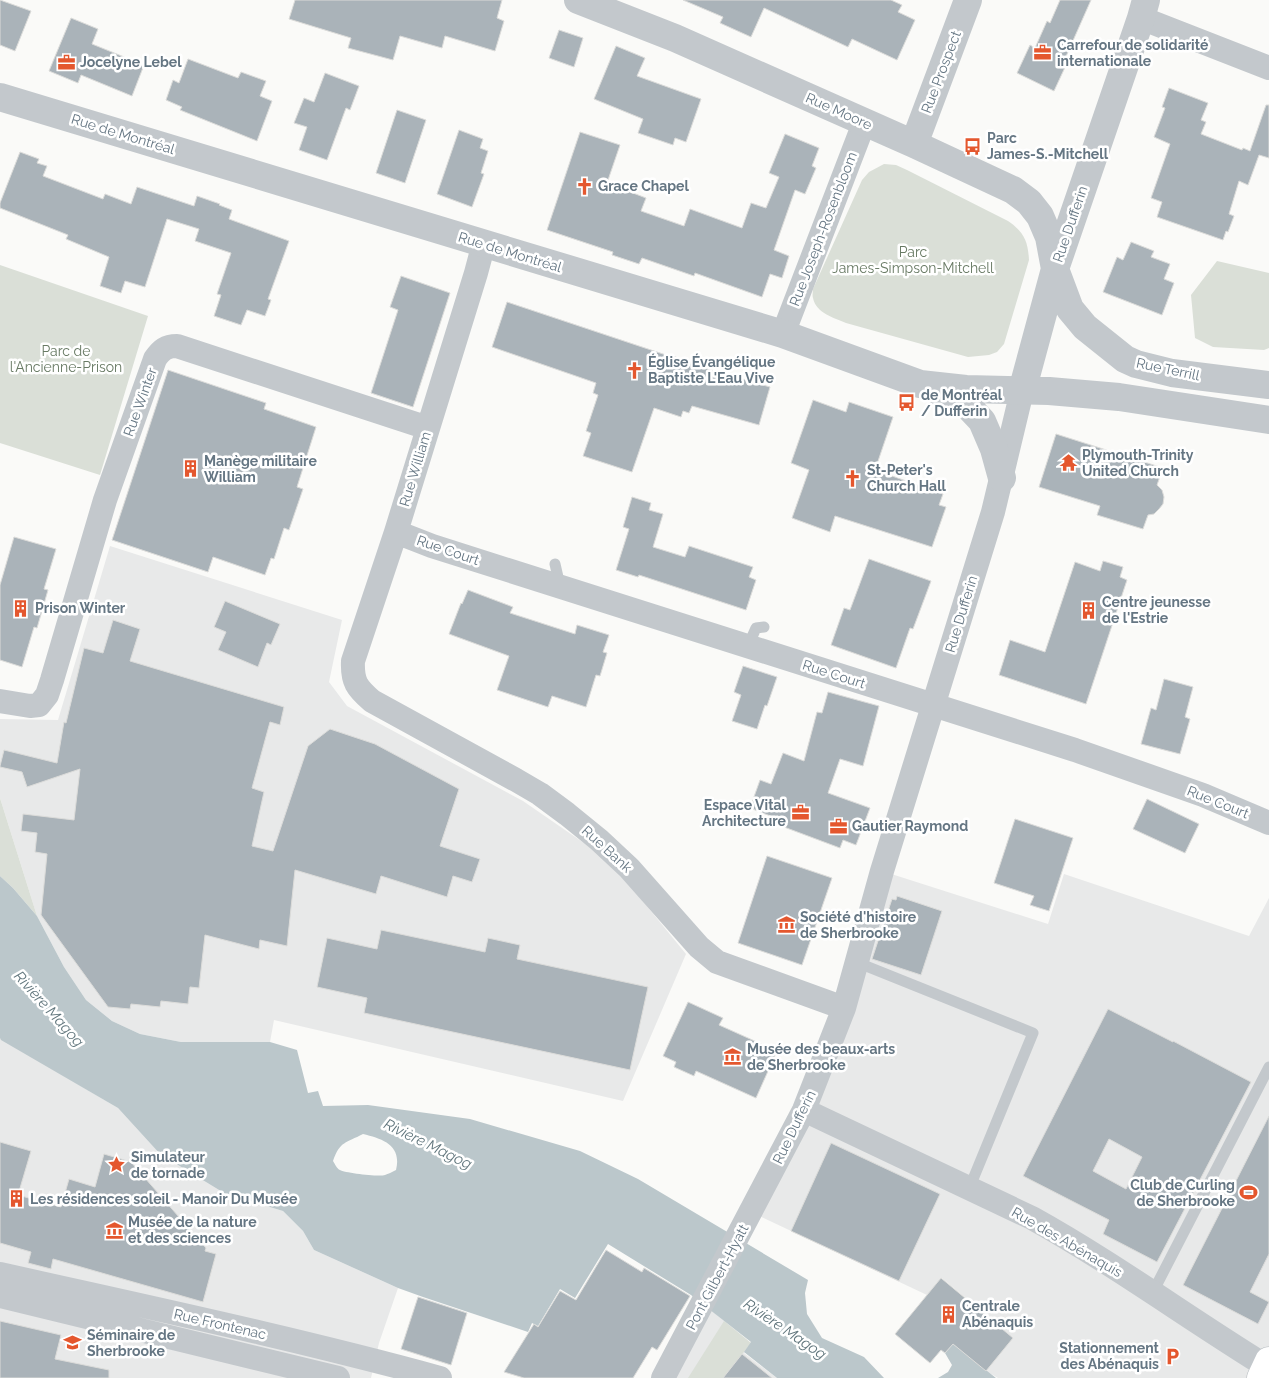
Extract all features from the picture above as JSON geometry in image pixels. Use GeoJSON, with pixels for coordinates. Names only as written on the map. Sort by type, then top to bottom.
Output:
{"type":"FeatureCollection","features":[{"type":"Feature","properties":{"kind":"street","name":"Rue Moore"},"geometry":{"type":"LineString","coordinates":[[578,0],[675,38],[1013,190],[1029,202],[1040,216],[1049,238],[1055,269]]}},
{"type":"Feature","properties":{"kind":"street","name":"Rue Prospect"},"geometry":{"type":"LineString","coordinates":[[914,144],[968,0]]}},
{"type":"Feature","properties":{"kind":"street"},"geometry":{"type":"LineString","coordinates":[[1143,9],[1269,68]]}},
{"type":"Feature","properties":{"kind":"street","name":"Rue Dufferin"},"geometry":{"type":"LineString","coordinates":[[748,1218],[804,1110],[844,1008],[879,880],[993,512],[1022,391],[1055,269],[1143,9]]}},
{"type":"Feature","properties":{"kind":"street","name":"Rue de Montréal"},"geometry":{"type":"LineString","coordinates":[[0,97],[783,334],[920,384],[966,389],[1022,391]]}},
{"type":"Feature","properties":{"kind":"street","name":"Rue Joseph-Rosenbloom"},"geometry":{"type":"LineString","coordinates":[[783,334],[864,123]]}},
{"type":"Feature","properties":{"kind":"street","name":"Rue William"},"geometry":{"type":"LineString","coordinates":[[362,692],[355,683],[352,673],[353,661],[396,532],[484,244]]}},
{"type":"Feature","properties":{"kind":"street","name":"Rue Terrill"},"geometry":{"type":"LineString","coordinates":[[1055,269],[1070,309],[1085,328],[1125,359],[1136,364],[1172,373],[1269,385]]}},
{"type":"Feature","properties":{"kind":"street","name":"Rue Winter"},"geometry":{"type":"LineString","coordinates":[[0,701],[30,706],[39,705],[47,695],[104,500],[155,359],[160,352],[170,346],[177,346],[428,428]]}},
{"type":"Feature","properties":{"kind":"street"},"geometry":{"type":"LineString","coordinates":[[920,384],[965,403],[976,415],[982,422],[994,449],[1002,478]]}},
{"type":"Feature","properties":{"kind":"street"},"geometry":{"type":"LineString","coordinates":[[1022,391],[1049,391],[1119,397],[1269,420]]}},
{"type":"Feature","properties":{"kind":"street","name":"Rue Court"},"geometry":{"type":"LineString","coordinates":[[396,532],[432,546],[557,575],[748,646],[1075,750],[1203,794],[1269,823]]}},
{"type":"Feature","properties":{"kind":"street","name":"Rue Bank"},"geometry":{"type":"LineString","coordinates":[[362,692],[372,701],[540,794],[567,814],[600,840],[629,868],[699,947],[717,962],[844,1008]]}},
{"type":"Feature","properties":{"kind":"street","name":"Rue des Abénaquis"},"geometry":{"type":"LineString","coordinates":[[804,1110],[1052,1229],[1153,1292],[1266,1368]]}},
{"type":"Feature","properties":{"kind":"street","name":"Pont Gilbert-Hyatt"},"geometry":{"type":"LineString","coordinates":[[663,1378],[748,1218]]}},
{"type":"Feature","properties":{"kind":"street","name":"Rue Frontenac"},"geometry":{"type":"LineString","coordinates":[[0,1274],[307,1361],[338,1378]]}},
{"type":"Feature","properties":{"kind":"street","name":"Rue Frontenac"},"geometry":{"type":"LineString","coordinates":[[0,1296],[307,1361],[365,1358],[440,1378]]}},
{"type":"Feature","properties":{"kind":"lane"},"geometry":{"type":"LineString","coordinates":[[748,646],[756,628],[764,627]]}},
{"type":"Feature","properties":{"kind":"lane"},"geometry":{"type":"LineString","coordinates":[[856,962],[1033,1033],[969,1189]]}},
{"type":"Feature","properties":{"kind":"lane"},"geometry":{"type":"LineString","coordinates":[[1153,1292],[1269,1068]]}},
{"type":"Feature","properties":{"kind":"shaded area"},"geometry":{"type":"Polygon","coordinates":[[[110,546],[342,620],[329,682],[347,706],[523,801],[610,861],[686,954],[623,1101],[274,1020],[270,1042],[181,1042],[140,1034],[112,1021],[86,1000],[64,967],[37,916],[0,798],[0,719],[58,720],[110,546]]]}},
{"type":"Feature","properties":{"kind":"shaded area"},"geometry":{"type":"Polygon","coordinates":[[[882,871],[1048,924],[1064,874],[1249,936],[1269,898],[1269,1378],[998,1378],[986,1371],[1013,1338],[942,1278],[927,1295],[751,1212],[804,1110],[882,871]]]}},
{"type":"Feature","properties":{"kind":"shaded area"},"geometry":{"type":"Polygon","coordinates":[[[0,1038],[118,1108],[160,1154],[224,1193],[283,1211],[303,1231],[314,1250],[398,1288],[379,1343],[371,1378],[0,1378],[0,1038]]]}},
{"type":"Feature","properties":{"kind":"shaded area"},"geometry":{"type":"Polygon","coordinates":[[[706,1306],[751,1343],[744,1353],[777,1378],[665,1378],[706,1306]]]}},
{"type":"Feature","properties":{"kind":"green space","name":"Parc James-Simpson-Mitchell"},"geometry":{"type":"Polygon","coordinates":[[[884,164],[896,165],[907,170],[1008,221],[1021,233],[1028,247],[1029,260],[1004,344],[997,352],[989,355],[968,357],[846,323],[831,317],[818,308],[813,297],[813,289],[862,180],[869,172],[884,164]]]}},
{"type":"Feature","properties":{"kind":"green space"},"geometry":{"type":"Polygon","coordinates":[[[1217,261],[1269,273],[1269,348],[1264,350],[1213,347],[1195,338],[1191,295],[1217,261]]]}},
{"type":"Feature","properties":{"kind":"green space","name":"Parc de l'Ancienne-Prison"},"geometry":{"type":"Polygon","coordinates":[[[0,265],[148,316],[100,475],[0,443],[0,265]]]}},
{"type":"Feature","properties":{"kind":"green space"},"geometry":{"type":"Polygon","coordinates":[[[0,798],[37,916],[0,876],[0,798]]]}},
{"type":"Feature","properties":{"kind":"green space"},"geometry":{"type":"Polygon","coordinates":[[[724,1321],[751,1343],[723,1378],[688,1378],[724,1321]]]}},
{"type":"Feature","properties":{"kind":"water","name":"Rivière Magog"},"geometry":{"type":"Polygon","coordinates":[[[0,876],[37,916],[64,967],[86,1000],[112,1021],[140,1034],[181,1042],[270,1042],[297,1050],[308,1093],[318,1091],[323,1106],[368,1105],[470,1119],[580,1151],[638,1179],[808,1280],[805,1293],[807,1314],[822,1338],[864,1357],[884,1378],[777,1378],[744,1352],[751,1342],[691,1295],[608,1244],[575,1298],[560,1289],[538,1326],[532,1323],[528,1332],[398,1288],[314,1250],[303,1231],[283,1211],[224,1193],[160,1154],[118,1108],[0,1038],[0,876]],[[363,1134],[341,1146],[333,1161],[338,1169],[376,1175],[385,1175],[396,1170],[397,1161],[393,1149],[384,1141],[363,1134]]]}},
{"type":"Feature","properties":{"kind":"water"},"geometry":{"type":"Polygon","coordinates":[[[953,1344],[996,1378],[938,1378],[948,1372],[952,1365],[945,1353],[953,1344]]]}},
{"type":"Feature","properties":{"kind":"building"},"geometry":{"type":"Polygon","coordinates":[[[0,0],[31,11],[15,51],[0,45],[0,0]]]}},
{"type":"Feature","properties":{"kind":"building"},"geometry":{"type":"Polygon","coordinates":[[[295,0],[502,0],[497,18],[504,21],[495,51],[445,36],[442,48],[400,36],[393,60],[348,48],[351,38],[289,19],[295,0]]]}},
{"type":"Feature","properties":{"kind":"building"},"geometry":{"type":"Polygon","coordinates":[[[683,0],[891,0],[902,5],[898,12],[915,20],[897,60],[852,39],[848,47],[764,8],[751,37],[720,23],[723,17],[683,0]]]}},
{"type":"Feature","properties":{"kind":"building","name":"Carrefour de solidarité internationale"},"geometry":{"type":"Polygon","coordinates":[[[1060,0],[1091,0],[1064,61],[1067,63],[1054,91],[1017,73],[1030,45],[1035,48],[1047,21],[1050,23],[1060,0]]]}},
{"type":"Feature","properties":{"kind":"building"},"geometry":{"type":"Polygon","coordinates":[[[71,18],[98,29],[92,44],[144,65],[132,96],[81,75],[78,83],[49,71],[71,18]]]}},
{"type":"Feature","properties":{"kind":"building"},"geometry":{"type":"Polygon","coordinates":[[[559,30],[583,38],[574,67],[549,58],[559,30]]]}},
{"type":"Feature","properties":{"kind":"building"},"geometry":{"type":"Polygon","coordinates":[[[616,46],[645,58],[637,76],[701,99],[686,142],[675,138],[673,145],[638,133],[643,119],[594,99],[616,46]]]}},
{"type":"Feature","properties":{"kind":"building"},"geometry":{"type":"Polygon","coordinates":[[[188,59],[238,78],[241,72],[266,81],[260,96],[272,101],[257,141],[180,110],[182,107],[166,100],[173,80],[179,83],[188,59]]]}},
{"type":"Feature","properties":{"kind":"building"},"geometry":{"type":"Polygon","coordinates":[[[325,73],[359,86],[350,110],[346,108],[327,160],[299,150],[307,127],[294,123],[304,98],[314,102],[325,73]]]}},
{"type":"Feature","properties":{"kind":"building"},"geometry":{"type":"Polygon","coordinates":[[[1169,88],[1208,103],[1201,120],[1206,122],[1201,134],[1242,150],[1243,148],[1250,151],[1266,105],[1269,105],[1269,158],[1259,155],[1248,185],[1239,181],[1229,214],[1234,216],[1223,240],[1157,217],[1162,202],[1151,198],[1170,144],[1154,137],[1165,108],[1162,107],[1169,88]]]}},
{"type":"Feature","properties":{"kind":"building"},"geometry":{"type":"Polygon","coordinates":[[[397,110],[426,120],[405,183],[376,173],[397,110]]]}},
{"type":"Feature","properties":{"kind":"building"},"geometry":{"type":"Polygon","coordinates":[[[459,130],[483,139],[480,148],[488,151],[481,173],[484,174],[472,207],[437,194],[459,130]]]}},
{"type":"Feature","properties":{"kind":"building"},"geometry":{"type":"Polygon","coordinates":[[[580,132],[620,145],[607,183],[646,198],[641,211],[684,226],[690,209],[742,228],[751,203],[766,208],[779,177],[769,173],[785,134],[819,148],[812,166],[816,168],[805,194],[795,190],[774,250],[789,256],[782,278],[770,274],[762,297],[695,273],[694,276],[642,258],[639,264],[612,255],[613,252],[547,230],[580,132]]]}},
{"type":"Feature","properties":{"kind":"building"},"geometry":{"type":"Polygon","coordinates":[[[20,152],[39,159],[37,163],[47,166],[43,176],[103,199],[105,194],[131,204],[137,187],[194,206],[197,196],[232,210],[229,219],[289,241],[268,299],[271,300],[265,316],[247,310],[241,325],[214,316],[221,295],[217,294],[231,253],[195,241],[199,229],[167,219],[145,287],[125,281],[121,293],[100,286],[109,257],[66,239],[68,235],[0,208],[0,203],[20,152]]]}},
{"type":"Feature","properties":{"kind":"building"},"geometry":{"type":"Polygon","coordinates":[[[1131,242],[1154,251],[1151,257],[1170,264],[1164,279],[1174,283],[1162,315],[1103,292],[1117,257],[1123,260],[1131,242]]]}},
{"type":"Feature","properties":{"kind":"building"},"geometry":{"type":"Polygon","coordinates":[[[401,276],[450,293],[413,407],[371,393],[398,310],[390,307],[401,276]]]}},
{"type":"Feature","properties":{"kind":"building"},"geometry":{"type":"Polygon","coordinates":[[[507,302],[673,356],[704,368],[770,387],[759,425],[692,406],[689,413],[683,411],[681,417],[654,408],[632,472],[583,456],[591,433],[586,431],[598,395],[593,393],[596,383],[492,347],[507,302]]]}},
{"type":"Feature","properties":{"kind":"building","name":"Manège militaire William"},"geometry":{"type":"Polygon","coordinates":[[[168,370],[266,403],[264,409],[316,427],[297,487],[303,489],[289,530],[284,528],[274,559],[271,558],[265,575],[213,557],[208,572],[112,540],[168,370]]]}},
{"type":"Feature","properties":{"kind":"building","name":"St-Peter's Church Hall"},"geometry":{"type":"Polygon","coordinates":[[[813,400],[846,412],[849,402],[893,417],[875,470],[943,494],[939,505],[946,507],[932,547],[835,516],[830,532],[792,518],[809,470],[791,463],[813,400]]]}},
{"type":"Feature","properties":{"kind":"building"},"geometry":{"type":"Polygon","coordinates":[[[1056,434],[1163,468],[1157,485],[1162,490],[1163,504],[1154,514],[1148,515],[1143,529],[1097,515],[1100,506],[1039,487],[1056,434]]]}},
{"type":"Feature","properties":{"kind":"building"},"geometry":{"type":"Polygon","coordinates":[[[632,497],[651,503],[649,510],[663,514],[653,547],[685,557],[689,546],[753,567],[749,577],[756,580],[746,610],[639,575],[638,577],[616,570],[629,529],[623,527],[632,497]]]}},
{"type":"Feature","properties":{"kind":"building","name":"Prison Winter"},"geometry":{"type":"Polygon","coordinates":[[[14,537],[56,549],[44,589],[48,590],[37,628],[34,627],[22,667],[0,660],[0,585],[14,537]]]}},
{"type":"Feature","properties":{"kind":"building"},"geometry":{"type":"Polygon","coordinates":[[[869,559],[931,581],[913,629],[910,628],[896,668],[831,645],[844,608],[850,610],[869,559]]]}},
{"type":"Feature","properties":{"kind":"building","name":"Centre jeunesse de l'Estrie"},"geometry":{"type":"Polygon","coordinates":[[[1103,561],[1123,567],[1120,577],[1127,580],[1086,704],[999,675],[1010,640],[1045,652],[1075,562],[1100,571],[1103,561]]]}},
{"type":"Feature","properties":{"kind":"building"},"geometry":{"type":"Polygon","coordinates":[[[468,590],[513,607],[510,613],[575,634],[577,625],[609,635],[603,652],[607,653],[600,676],[596,675],[586,707],[552,696],[548,707],[497,690],[509,656],[449,634],[468,590]]]}},
{"type":"Feature","properties":{"kind":"building"},"geometry":{"type":"Polygon","coordinates":[[[225,601],[280,624],[271,645],[267,643],[258,667],[218,650],[226,632],[214,627],[225,601]]]}},
{"type":"Feature","properties":{"kind":"building"},"geometry":{"type":"Polygon","coordinates":[[[113,620],[140,629],[130,661],[284,707],[280,725],[270,722],[252,788],[264,792],[252,846],[273,851],[308,746],[330,729],[375,744],[459,789],[440,846],[480,859],[472,882],[453,876],[447,897],[381,876],[376,894],[295,870],[287,946],[260,940],[259,949],[205,935],[199,988],[190,987],[188,1004],[161,1001],[160,1007],[131,1004],[130,1009],[108,1007],[41,915],[47,854],[35,852],[37,833],[21,831],[23,814],[74,820],[80,769],[27,787],[22,772],[0,766],[4,750],[57,763],[64,722],[66,723],[84,648],[103,653],[113,620]]]}},
{"type":"Feature","properties":{"kind":"building"},"geometry":{"type":"Polygon","coordinates":[[[743,666],[777,677],[757,729],[732,721],[741,695],[734,692],[743,666]]]}},
{"type":"Feature","properties":{"kind":"building"},"geometry":{"type":"Polygon","coordinates":[[[1164,679],[1193,687],[1185,717],[1190,719],[1180,754],[1141,744],[1151,708],[1156,710],[1164,679]]]}},
{"type":"Feature","properties":{"kind":"building"},"geometry":{"type":"Polygon","coordinates":[[[828,692],[879,706],[863,766],[840,759],[828,793],[870,808],[856,845],[843,840],[840,848],[776,824],[778,819],[750,808],[760,780],[771,784],[783,753],[804,761],[817,712],[822,713],[828,692]]]}},
{"type":"Feature","properties":{"kind":"building"},"geometry":{"type":"Polygon","coordinates":[[[1147,799],[1199,824],[1185,853],[1133,829],[1147,799]]]}},
{"type":"Feature","properties":{"kind":"building"},"geometry":{"type":"Polygon","coordinates":[[[1015,819],[1073,838],[1049,911],[1030,905],[1034,896],[994,883],[1015,819]]]}},
{"type":"Feature","properties":{"kind":"building"},"geometry":{"type":"Polygon","coordinates":[[[767,856],[832,878],[802,965],[738,943],[767,856]]]}},
{"type":"Feature","properties":{"kind":"building"},"geometry":{"type":"Polygon","coordinates":[[[897,896],[942,911],[921,975],[872,959],[892,899],[896,900],[897,896]]]}},
{"type":"Feature","properties":{"kind":"building"},"geometry":{"type":"Polygon","coordinates":[[[381,930],[485,952],[488,938],[520,945],[517,959],[648,987],[630,1070],[364,1013],[367,998],[317,987],[327,938],[377,949],[381,930]]]}},
{"type":"Feature","properties":{"kind":"building"},"geometry":{"type":"Polygon","coordinates":[[[688,1002],[723,1018],[719,1025],[777,1051],[756,1098],[696,1071],[694,1076],[674,1067],[676,1062],[663,1056],[688,1002]]]}},
{"type":"Feature","properties":{"kind":"building"},"geometry":{"type":"Polygon","coordinates":[[[1108,1009],[1251,1082],[1157,1262],[1103,1234],[1109,1220],[1023,1176],[1108,1009]],[[1109,1139],[1093,1171],[1126,1189],[1142,1157],[1109,1139]]]}},
{"type":"Feature","properties":{"kind":"building","name":"Club de Curling de Sherbrooke"},"geometry":{"type":"Polygon","coordinates":[[[1269,1116],[1269,1254],[1250,1292],[1269,1302],[1258,1324],[1183,1285],[1269,1116]]]}},
{"type":"Feature","properties":{"kind":"building","name":"Musée de la nature et des sciences"},"geometry":{"type":"Polygon","coordinates":[[[0,1142],[31,1151],[18,1195],[61,1207],[69,1179],[95,1187],[104,1154],[131,1162],[206,1248],[205,1251],[216,1254],[203,1302],[53,1259],[51,1269],[28,1263],[31,1252],[0,1243],[0,1142]]]}},
{"type":"Feature","properties":{"kind":"building"},"geometry":{"type":"Polygon","coordinates":[[[831,1143],[940,1194],[899,1281],[791,1231],[831,1143]]]}},
{"type":"Feature","properties":{"kind":"building"},"geometry":{"type":"Polygon","coordinates":[[[606,1250],[642,1272],[644,1268],[690,1296],[657,1350],[652,1347],[633,1378],[524,1378],[504,1372],[534,1324],[538,1327],[560,1291],[576,1300],[606,1250]]]}},
{"type":"Feature","properties":{"kind":"building","name":"Centrale Abénaquis"},"geometry":{"type":"Polygon","coordinates":[[[941,1278],[1013,1338],[986,1371],[953,1344],[945,1353],[941,1350],[930,1363],[895,1334],[941,1278]]]}},
{"type":"Feature","properties":{"kind":"building"},"geometry":{"type":"Polygon","coordinates":[[[418,1297],[467,1313],[451,1365],[401,1349],[418,1297]]]}},
{"type":"Feature","properties":{"kind":"building"},"geometry":{"type":"Polygon","coordinates":[[[0,1321],[61,1335],[55,1359],[109,1370],[109,1378],[0,1378],[0,1321]]]}},
{"type":"Feature","properties":{"kind":"building"},"geometry":{"type":"Polygon","coordinates":[[[742,1354],[772,1378],[723,1378],[742,1354]]]}},
{"type":"Feature","properties":{"kind":"place","name":"Carrefour de solidarité internationale"},"geometry":{"type":"Point","coordinates":[1043,53]}},
{"type":"Feature","properties":{"kind":"place","name":"Jocelyne Lebel"},"geometry":{"type":"Point","coordinates":[66,62]}},
{"type":"Feature","properties":{"kind":"place","name":"Parc James-S.-Mitchell"},"geometry":{"type":"Point","coordinates":[973,146]}},
{"type":"Feature","properties":{"kind":"place","name":"Grace Chapel"},"geometry":{"type":"Point","coordinates":[584,186]}},
{"type":"Feature","properties":{"kind":"place","name":"Église Évangélique Baptiste L'Eau Vive"},"geometry":{"type":"Point","coordinates":[634,370]}},
{"type":"Feature","properties":{"kind":"place","name":"de Montréal / Dufferin"},"geometry":{"type":"Point","coordinates":[907,403]}},
{"type":"Feature","properties":{"kind":"place","name":"Plymouth-Trinity United Church"},"geometry":{"type":"Point","coordinates":[1068,463]}},
{"type":"Feature","properties":{"kind":"place","name":"Manège militaire William"},"geometry":{"type":"Point","coordinates":[190,469]}},
{"type":"Feature","properties":{"kind":"place","name":"St-Peter's Church Hall"},"geometry":{"type":"Point","coordinates":[853,478]}},
{"type":"Feature","properties":{"kind":"place","name":"Prison Winter"},"geometry":{"type":"Point","coordinates":[21,608]}},
{"type":"Feature","properties":{"kind":"place","name":"Centre jeunesse de l'Estrie"},"geometry":{"type":"Point","coordinates":[1088,610]}},
{"type":"Feature","properties":{"kind":"place","name":"Espace Vital Architecture"},"geometry":{"type":"Point","coordinates":[800,813]}},
{"type":"Feature","properties":{"kind":"place","name":"Gautier Raymond"},"geometry":{"type":"Point","coordinates":[838,826]}},
{"type":"Feature","properties":{"kind":"place","name":"Société d'histoire de Sherbrooke"},"geometry":{"type":"Point","coordinates":[786,925]}},
{"type":"Feature","properties":{"kind":"place","name":"Musée des beaux-arts de Sherbrooke"},"geometry":{"type":"Point","coordinates":[733,1057]}},
{"type":"Feature","properties":{"kind":"place","name":"Simulateur de tornade"},"geometry":{"type":"Point","coordinates":[117,1165]}},
{"type":"Feature","properties":{"kind":"place","name":"Club de Curling de Sherbrooke"},"geometry":{"type":"Point","coordinates":[1249,1193]}},
{"type":"Feature","properties":{"kind":"place","name":"Les résidences soleil - Manoir Du Musée"},"geometry":{"type":"Point","coordinates":[16,1199]}},
{"type":"Feature","properties":{"kind":"place","name":"Musée de la nature et des sciences"},"geometry":{"type":"Point","coordinates":[114,1230]}},
{"type":"Feature","properties":{"kind":"place","name":"Centrale Abénaquis"},"geometry":{"type":"Point","coordinates":[948,1314]}},
{"type":"Feature","properties":{"kind":"place","name":"Séminaire de Sherbrooke"},"geometry":{"type":"Point","coordinates":[73,1343]}},
{"type":"Feature","properties":{"kind":"place","name":"Stationnement des Abénaquis"},"geometry":{"type":"Point","coordinates":[1173,1356]}}]}
